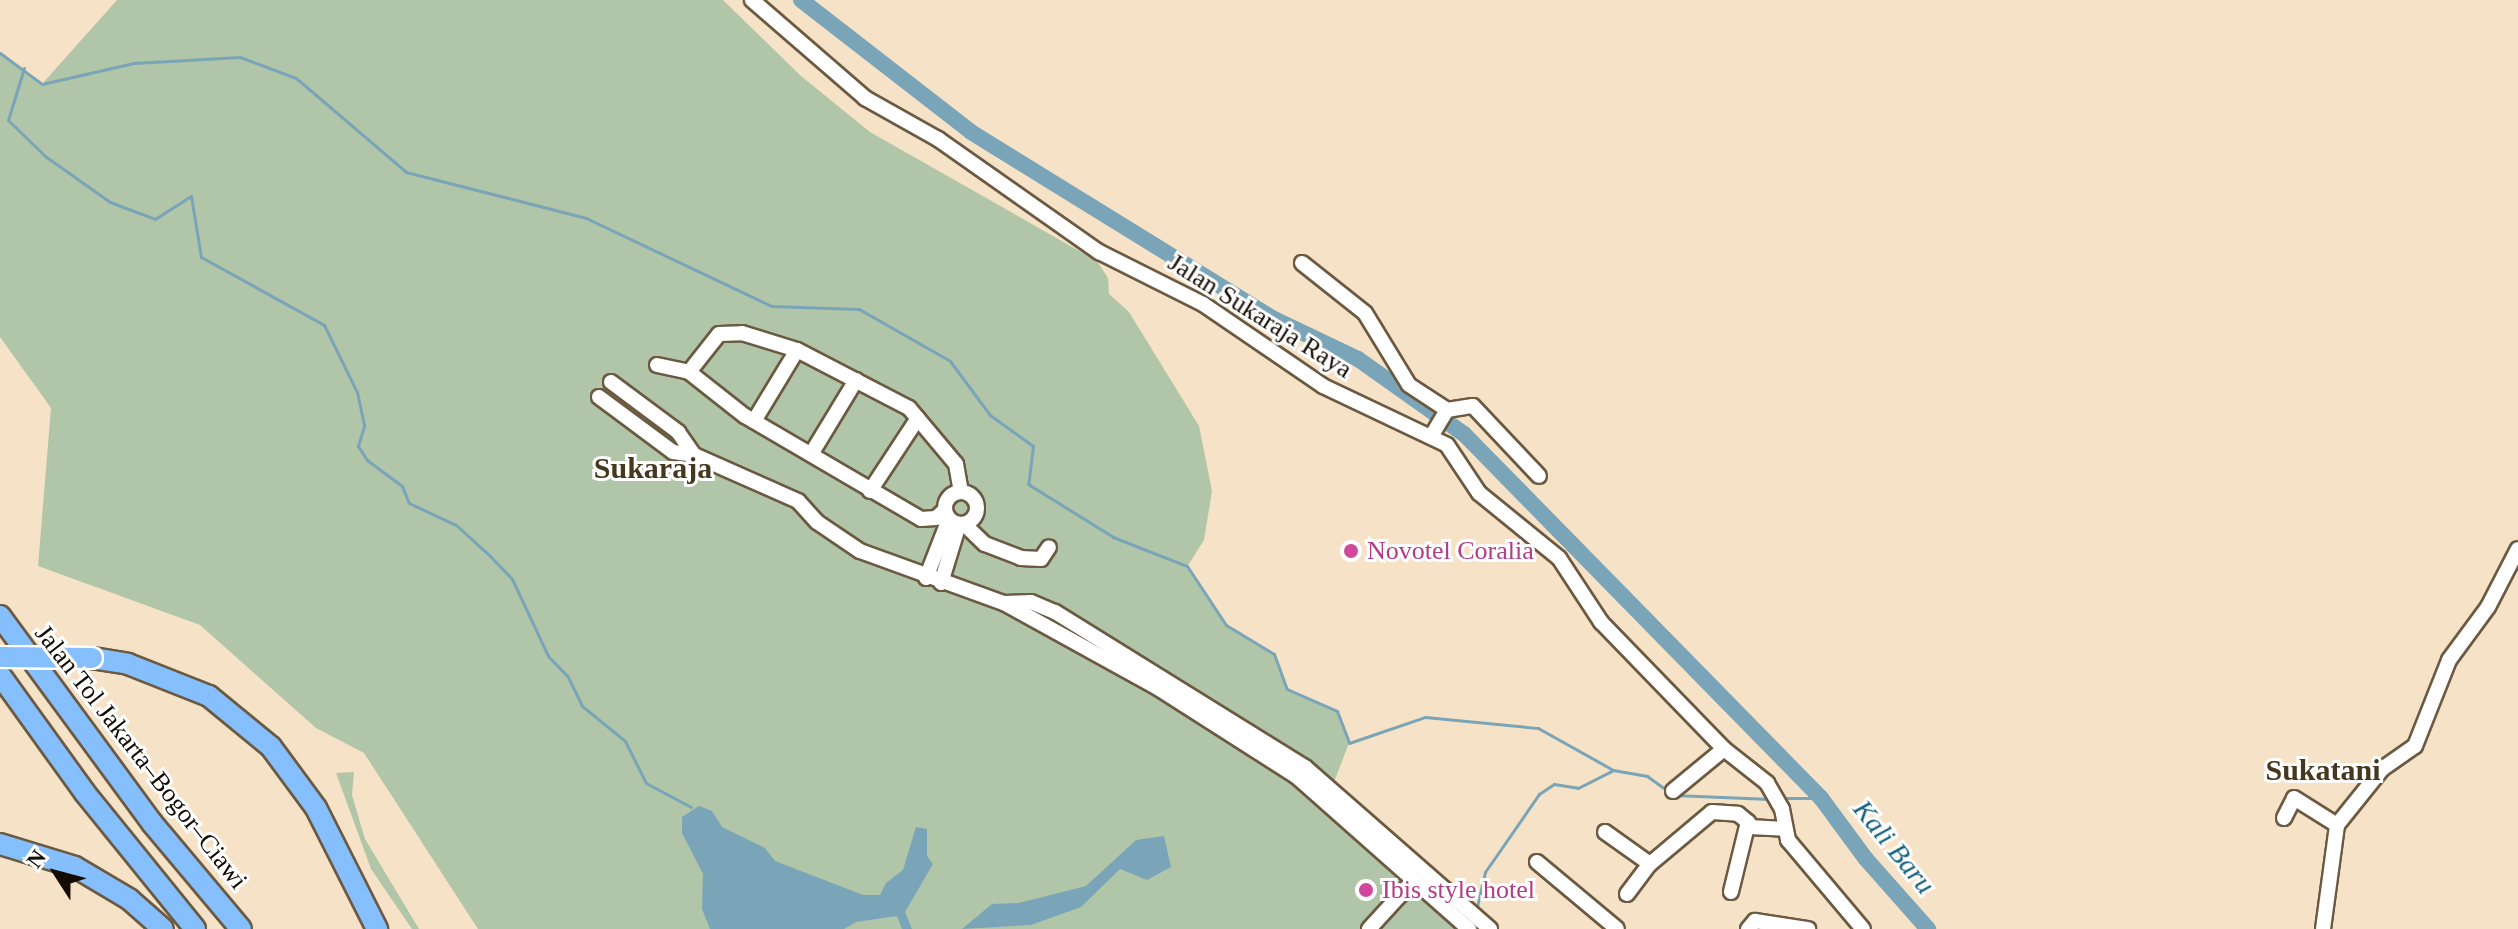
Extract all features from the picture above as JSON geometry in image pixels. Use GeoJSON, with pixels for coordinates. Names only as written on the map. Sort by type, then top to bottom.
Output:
{"type":"FeatureCollection","features":[{"type":"Feature","properties":{"kind":"highway","name":"Jalan Tol Jakarta–Bogor–Ciawi"},"geometry":{"type":"LineString","coordinates":[[0,616],[152,823],[241,929]]}},
{"type":"Feature","properties":{"kind":"highway"},"geometry":{"type":"LineString","coordinates":[[0,657],[92,658],[128,664],[209,696],[271,747],[316,808],[377,929]]}},
{"type":"Feature","properties":{"kind":"highway"},"geometry":{"type":"LineString","coordinates":[[0,675],[85,793],[195,929]]}},
{"type":"Feature","properties":{"kind":"highway"},"geometry":{"type":"LineString","coordinates":[[0,844],[75,867],[129,899],[163,929]]}},
{"type":"Feature","properties":{"kind":"street","name":"Jalan Sukaraja Raya"},"geometry":{"type":"LineString","coordinates":[[752,0],[865,98],[938,139],[1110,257],[1203,304],[1323,386],[1440,421],[1455,454],[1479,493],[1559,558],[1601,622],[1724,749],[1776,794],[1785,829]]}},
{"type":"Feature","properties":{"kind":"street"},"geometry":{"type":"LineString","coordinates":[[1302,263],[1365,313],[1409,385],[1440,421],[1462,405],[1478,408],[1539,476]]}},
{"type":"Feature","properties":{"kind":"street"},"geometry":{"type":"LineString","coordinates":[[694,376],[721,333],[742,333],[797,350],[895,398],[918,418],[956,464],[961,492]]}},
{"type":"Feature","properties":{"kind":"street"},"geometry":{"type":"LineString","coordinates":[[754,421],[797,350]]}},
{"type":"Feature","properties":{"kind":"street"},"geometry":{"type":"LineString","coordinates":[[657,365],[694,376],[754,421],[813,451],[870,491],[921,519],[954,520],[977,510],[973,498],[961,492]]}},
{"type":"Feature","properties":{"kind":"street"},"geometry":{"type":"LineString","coordinates":[[813,451],[856,380]]}},
{"type":"Feature","properties":{"kind":"street"},"geometry":{"type":"LineString","coordinates":[[611,382],[678,432],[694,455]]}},
{"type":"Feature","properties":{"kind":"street"},"geometry":{"type":"LineString","coordinates":[[599,397],[673,452],[694,455],[798,501],[840,539],[926,578],[1004,603],[1132,673],[1301,772],[1464,919]]}},
{"type":"Feature","properties":{"kind":"street"},"geometry":{"type":"LineString","coordinates":[[870,491],[918,418]]}},
{"type":"Feature","properties":{"kind":"street"},"geometry":{"type":"LineString","coordinates":[[941,583],[954,520],[949,498],[961,492]]}},
{"type":"Feature","properties":{"kind":"street"},"geometry":{"type":"LineString","coordinates":[[926,578],[954,520]]}},
{"type":"Feature","properties":{"kind":"street"},"geometry":{"type":"LineString","coordinates":[[954,520],[985,544],[1021,558],[1041,559],[1049,547]]}},
{"type":"Feature","properties":{"kind":"street"},"geometry":{"type":"LineString","coordinates":[[2323,929],[2337,825],[2382,769],[2415,746],[2449,660],[2488,607],[2518,549]]}},
{"type":"Feature","properties":{"kind":"street"},"geometry":{"type":"LineString","coordinates":[[1673,791],[1724,749]]}},
{"type":"Feature","properties":{"kind":"street"},"geometry":{"type":"LineString","coordinates":[[2284,818],[2294,798],[2337,825]]}},
{"type":"Feature","properties":{"kind":"street"},"geometry":{"type":"LineString","coordinates":[[1627,894],[1650,864],[1712,812],[1738,814],[1749,827],[1785,829],[1794,849],[1863,929]]}},
{"type":"Feature","properties":{"kind":"street"},"geometry":{"type":"LineString","coordinates":[[1731,892],[1749,827]]}},
{"type":"Feature","properties":{"kind":"street"},"geometry":{"type":"LineString","coordinates":[[1605,832],[1650,864]]}},
{"type":"Feature","properties":{"kind":"street"},"geometry":{"type":"LineString","coordinates":[[1384,844],[1413,881],[1464,919],[1487,926]]}},
{"type":"Feature","properties":{"kind":"street"},"geometry":{"type":"LineString","coordinates":[[1537,862],[1617,929]]}},
{"type":"Feature","properties":{"kind":"street"},"geometry":{"type":"LineString","coordinates":[[1369,929],[1413,881]]}},
{"type":"Feature","properties":{"kind":"street"},"geometry":{"type":"LineString","coordinates":[[1748,929],[1755,921],[1808,929]]}},
{"type":"Feature","properties":{"kind":"green space"},"geometry":{"type":"Polygon","coordinates":[[[117,0],[723,0],[801,76],[870,132],[1097,261],[1108,278],[1109,294],[1129,312],[1199,426],[1212,491],[1204,540],[1187,567],[1226,625],[1274,654],[1287,689],[1337,711],[1349,743],[1324,808],[1462,929],[478,929],[364,753],[316,728],[200,625],[38,566],[51,408],[0,337],[0,53],[42,84],[117,0]]]}},
{"type":"Feature","properties":{"kind":"green space"},"geometry":{"type":"Polygon","coordinates":[[[354,772],[352,795],[365,839],[419,929],[412,929],[371,869],[336,773],[354,772]]]}},
{"type":"Feature","properties":{"kind":"water"},"geometry":{"type":"Polygon","coordinates":[[[699,806],[712,811],[722,827],[765,848],[775,861],[863,895],[880,895],[886,883],[903,870],[916,827],[927,829],[927,856],[933,864],[905,912],[912,929],[902,929],[897,916],[856,922],[844,929],[710,929],[702,909],[703,874],[682,833],[682,817],[699,806]]]}},
{"type":"Feature","properties":{"kind":"water"},"geometry":{"type":"Polygon","coordinates":[[[1164,836],[1171,867],[1147,880],[1120,869],[1081,907],[1031,925],[962,929],[992,904],[1019,903],[1086,886],[1136,840],[1164,836]]]}},
{"type":"Feature","properties":{"kind":"waterway","name":"Kali Baru"},"geometry":{"type":"LineString","coordinates":[[801,0],[971,132],[1274,319],[1358,359],[1464,434],[1821,798],[1866,859],[1928,929]]}},
{"type":"Feature","properties":{"kind":"waterway"},"geometry":{"type":"LineString","coordinates":[[0,53],[42,84],[134,63],[240,57],[296,78],[406,172],[586,218],[771,306],[859,309],[950,361],[990,415],[1033,446],[1028,484],[1113,537],[1187,566],[1226,625],[1274,654],[1287,689],[1337,711],[1349,743],[1425,717],[1538,728],[1613,770]]}},
{"type":"Feature","properties":{"kind":"waterway"},"geometry":{"type":"LineString","coordinates":[[24,68],[8,120],[45,156],[110,202],[155,219],[191,196],[201,257],[324,325],[357,392],[364,426],[358,446],[367,460],[402,486],[409,503],[456,525],[512,579],[548,656],[568,677],[582,706],[625,741],[646,783],[691,807]]}},
{"type":"Feature","properties":{"kind":"waterway"},"geometry":{"type":"LineString","coordinates":[[1476,911],[1485,872],[1539,794],[1554,784],[1578,788],[1613,770],[1647,776],[1668,791]]}},
{"type":"Feature","properties":{"kind":"waterway"},"geometry":{"type":"LineString","coordinates":[[1674,795],[1770,799]]}},
{"type":"Feature","properties":{"kind":"waterway"},"geometry":{"type":"LineString","coordinates":[[1781,798],[1821,798]]}},
{"type":"Feature","properties":{"kind":"place","name":"Novotel Coralia"},"geometry":{"type":"Point","coordinates":[1351,551]}},
{"type":"Feature","properties":{"kind":"place","name":"Ibis style hotel"},"geometry":{"type":"Point","coordinates":[1366,890]}},
{"type":"Feature","properties":{"kind":"district","name":"Sukaraja"},"geometry":{"type":"Point","coordinates":[653,468]}},
{"type":"Feature","properties":{"kind":"district","name":"Sukatani"},"geometry":{"type":"Point","coordinates":[2323,770]}}]}
